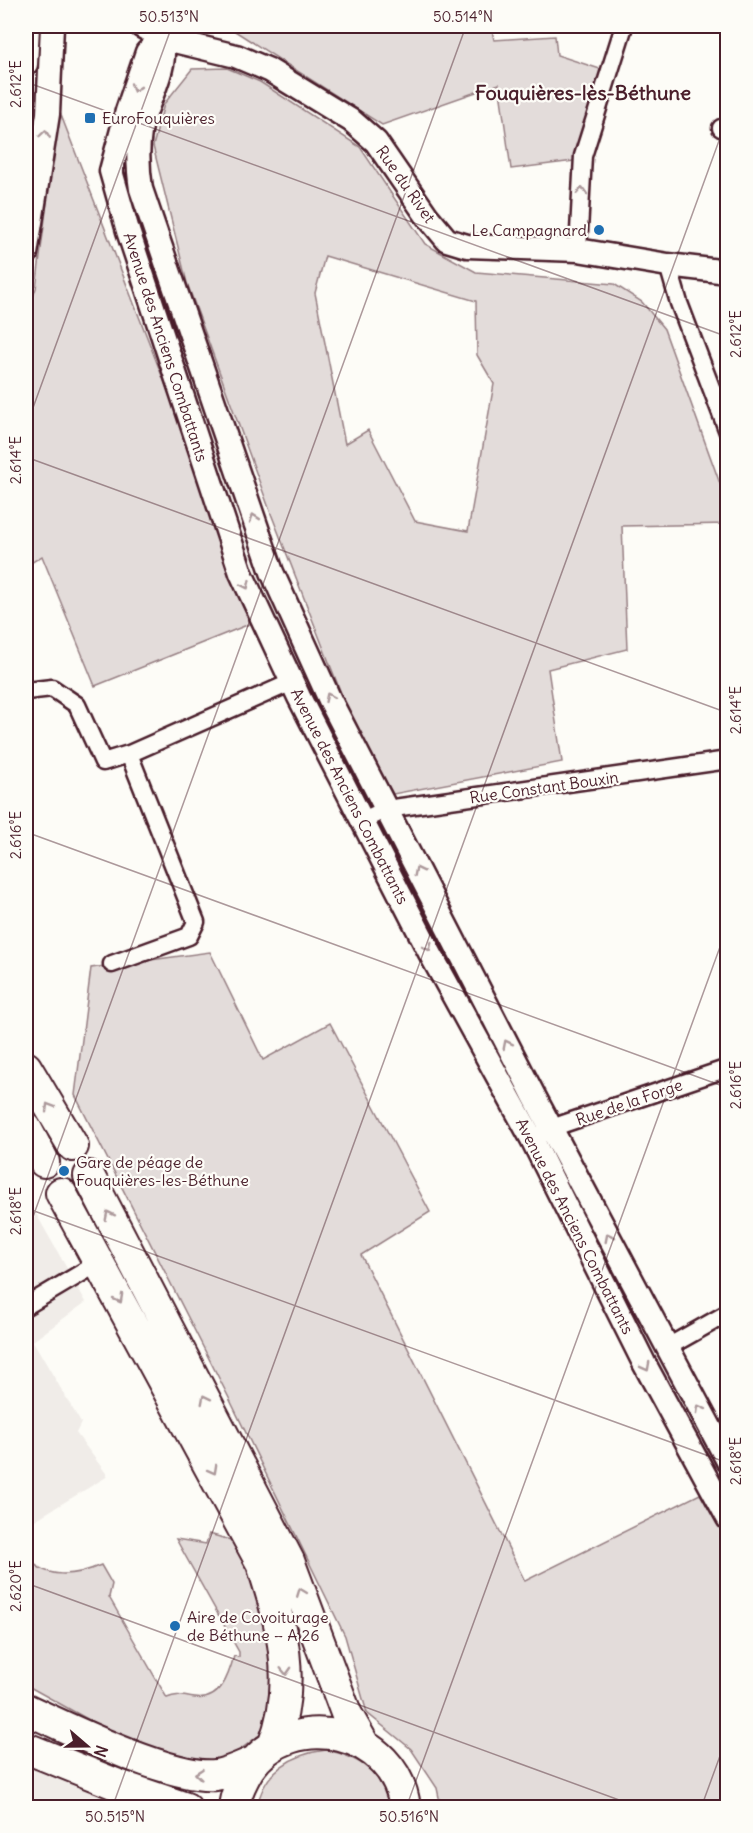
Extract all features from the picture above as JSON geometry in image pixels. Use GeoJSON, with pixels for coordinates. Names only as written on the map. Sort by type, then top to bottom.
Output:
{"type":"FeatureCollection","features":[{"type":"Feature","properties":{"kind":"highway"},"geometry":{"type":"LineString","coordinates":[[26,1067],[73,1146]]}},
{"type":"Feature","properties":{"kind":"highway"},"geometry":{"type":"LineString","coordinates":[[26,1128],[44,1162]]}},
{"type":"Feature","properties":{"kind":"highway"},"geometry":{"type":"LineString","coordinates":[[89,1176],[289,1561],[346,1713],[363,1743]]}},
{"type":"Feature","properties":{"kind":"highway"},"geometry":{"type":"LineString","coordinates":[[61,1193],[262,1564],[274,1602],[286,1660],[287,1694],[284,1718],[264,1753],[242,1780],[234,1808]]}},
{"type":"Feature","properties":{"kind":"highway"},"geometry":{"type":"LineString","coordinates":[[26,1700],[64,1727]]}},
{"type":"Feature","properties":{"kind":"highway"},"geometry":{"type":"LineString","coordinates":[[26,1709],[117,1749],[195,1774],[216,1775],[294,1736],[318,1732],[341,1734],[363,1743],[381,1758],[395,1776],[405,1808]]}},
{"type":"Feature","properties":{"kind":"highway"},"geometry":{"type":"LineString","coordinates":[[26,1748],[118,1785],[186,1808]]}},
{"type":"Feature","properties":{"kind":"street"},"geometry":{"type":"LineString","coordinates":[[26,64],[28,26]]}},
{"type":"Feature","properties":{"kind":"street"},"geometry":{"type":"LineString","coordinates":[[26,254],[48,114],[52,26]]}},
{"type":"Feature","properties":{"kind":"street"},"geometry":{"type":"LineString","coordinates":[[141,26],[159,32]]}},
{"type":"Feature","properties":{"kind":"street"},"geometry":{"type":"LineString","coordinates":[[578,250],[584,156],[624,26]]}},
{"type":"Feature","properties":{"kind":"street","name":"Rue du Rivet"},"geometry":{"type":"LineString","coordinates":[[159,32],[236,56],[269,70],[352,121],[376,142],[447,240],[467,246],[578,250],[728,272]]}},
{"type":"Feature","properties":{"kind":"street","name":"Avenue des Anciens Combattants"},"geometry":{"type":"LineString","coordinates":[[159,32],[147,52],[126,111],[111,171],[128,231],[241,573],[292,682],[430,953],[541,1134],[666,1348],[728,1461]]}},
{"type":"Feature","properties":{"kind":"street","name":"Avenue des Anciens Combattants"},"geometry":{"type":"LineString","coordinates":[[159,32],[164,57],[140,130],[137,159],[149,216],[272,572],[330,700],[387,809],[541,1134],[644,1363],[728,1518]]}},
{"type":"Feature","properties":{"kind":"street"},"geometry":{"type":"LineString","coordinates":[[668,265],[679,303],[728,432]]}},
{"type":"Feature","properties":{"kind":"street"},"geometry":{"type":"LineString","coordinates":[[26,691],[52,688],[77,705],[103,762],[129,754],[292,682]]}},
{"type":"Feature","properties":{"kind":"street"},"geometry":{"type":"LineString","coordinates":[[112,964],[189,936],[196,922],[129,754]]}},
{"type":"Feature","properties":{"kind":"street","name":"Rue Constant Bouxin"},"geometry":{"type":"LineString","coordinates":[[363,820],[387,809],[728,760]]}},
{"type":"Feature","properties":{"kind":"street","name":"Rue de la Forge"},"geometry":{"type":"LineString","coordinates":[[541,1134],[728,1068]]}},
{"type":"Feature","properties":{"kind":"street"},"geometry":{"type":"LineString","coordinates":[[26,1306],[100,1262]]}},
{"type":"Feature","properties":{"kind":"street"},"geometry":{"type":"LineString","coordinates":[[666,1348],[728,1313]]}},
{"type":"Feature","properties":{"kind":"shaded area"},"geometry":{"type":"Polygon","coordinates":[[[227,26],[491,26],[494,40],[555,36],[557,55],[603,70],[574,161],[511,169],[499,84],[382,125],[227,26]]]}},
{"type":"Feature","properties":{"kind":"shaded area"},"geometry":{"type":"Polygon","coordinates":[[[227,68],[260,82],[360,147],[425,244],[476,272],[614,284],[642,302],[664,329],[727,503],[727,524],[622,526],[627,649],[548,669],[562,762],[393,794],[350,716],[270,511],[187,283],[153,146],[164,104],[192,69],[227,68]],[[325,256],[315,293],[345,444],[368,430],[415,521],[468,531],[494,384],[477,355],[476,301],[325,256]]]}},
{"type":"Feature","properties":{"kind":"shaded area"},"geometry":{"type":"Polygon","coordinates":[[[59,110],[257,621],[95,686],[42,556],[26,566],[26,318],[36,288],[59,110]]]}},
{"type":"Feature","properties":{"kind":"shaded area"},"geometry":{"type":"Polygon","coordinates":[[[210,952],[263,1060],[330,1023],[430,1212],[361,1255],[525,1581],[700,1494],[728,1543],[727,1807],[441,1807],[437,1788],[411,1749],[367,1713],[345,1636],[228,1396],[75,1095],[91,968],[210,952]]]}},
{"type":"Feature","properties":{"kind":"shaded area"},"geometry":{"type":"Polygon","coordinates":[[[26,1196],[86,1302],[33,1341],[81,1423],[76,1433],[108,1476],[30,1523],[26,1516],[26,1196]]]}},
{"type":"Feature","properties":{"kind":"shaded area"},"geometry":{"type":"Polygon","coordinates":[[[209,1534],[238,1542],[247,1548],[278,1682],[265,1731],[233,1755],[210,1762],[185,1759],[118,1736],[26,1685],[26,1555],[42,1569],[61,1574],[81,1572],[101,1565],[112,1584],[109,1597],[167,1698],[211,1696],[222,1685],[234,1656],[239,1657],[239,1652],[176,1539],[206,1544],[209,1534]]]}},
{"type":"Feature","properties":{"kind":"shaded area"},"geometry":{"type":"Polygon","coordinates":[[[326,1750],[348,1757],[368,1768],[382,1785],[390,1808],[257,1808],[266,1784],[281,1767],[291,1760],[326,1750]]]}},
{"type":"Feature","properties":{"kind":"shaded area"},"geometry":{"type":"Polygon","coordinates":[[[26,1761],[146,1807],[26,1807],[26,1761]]]}},
{"type":"Feature","properties":{"kind":"place","name":"EuroFouquières"},"geometry":{"type":"Point","coordinates":[90,118]}},
{"type":"Feature","properties":{"kind":"place","name":"Le Campagnard"},"geometry":{"type":"Point","coordinates":[599,230]}},
{"type":"Feature","properties":{"kind":"place","name":"Gare de péage de Fouquières-les-Béthune"},"geometry":{"type":"Point","coordinates":[64,1171]}},
{"type":"Feature","properties":{"kind":"place","name":"Aire de Covoiturage de Béthune − A 26"},"geometry":{"type":"Point","coordinates":[175,1626]}},
{"type":"Feature","properties":{"kind":"district","name":"Fouquières-lès-Béthune"},"geometry":{"type":"Point","coordinates":[583,93]}}]}
